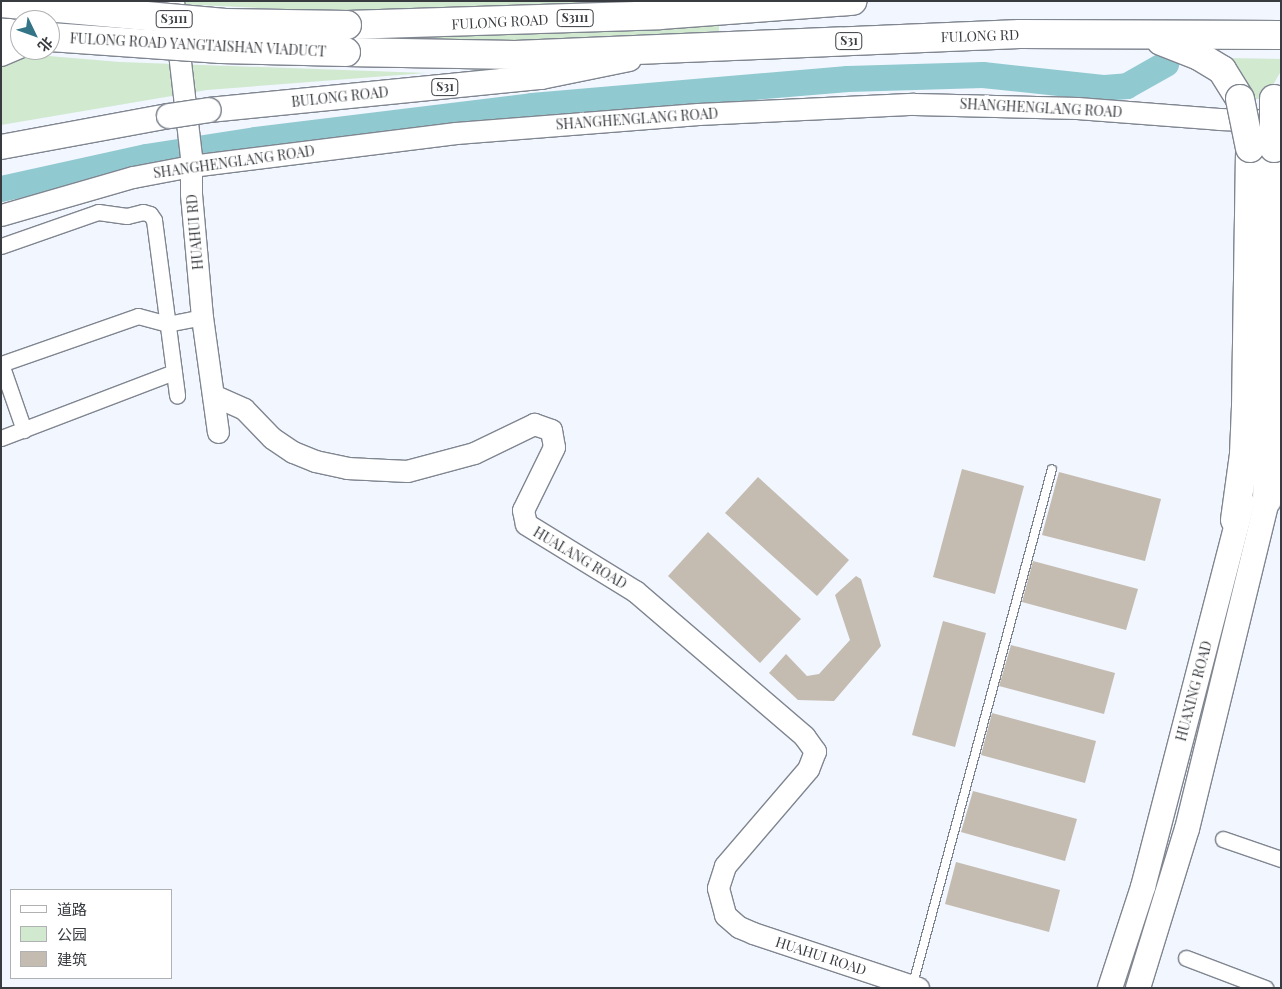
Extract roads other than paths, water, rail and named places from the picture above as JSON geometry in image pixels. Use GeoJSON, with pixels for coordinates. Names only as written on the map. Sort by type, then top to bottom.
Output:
{"type":"FeatureCollection","features":[{"type":"Feature","properties":{"kind":"highway"},"geometry":{"type":"LineString","coordinates":[[801,3],[852,1]]}},
{"type":"Feature","properties":{"kind":"highway","name":"FULONG ROAD YANGTAISHAN VIADUCT"},"geometry":{"type":"LineString","coordinates":[[1,3],[225,23],[347,25]]}},
{"type":"Feature","properties":{"kind":"highway","name":"FULONG ROAD"},"geometry":{"type":"LineString","coordinates":[[347,25],[660,15],[801,3]]}},
{"type":"Feature","properties":{"kind":"highway","name":"FULONG RD"},"geometry":{"type":"LineString","coordinates":[[678,48],[1020,34],[1148,36],[1281,35]]}},
{"type":"Feature","properties":{"kind":"highway","name":"FULONG ROAD YANGTAISHAN VIADUCT"},"geometry":{"type":"LineString","coordinates":[[60,36],[221,49],[346,52],[515,55],[678,48]]}},
{"type":"Feature","properties":{"kind":"highway"},"geometry":{"type":"LineString","coordinates":[[1148,36],[1212,64],[1234,84],[1262,148],[1275,440],[1267,500]]}},
{"type":"Feature","properties":{"kind":"highway"},"geometry":{"type":"LineString","coordinates":[[1235,520],[1244,454],[1262,148],[1279,102]]}},
{"type":"Feature","properties":{"kind":"main road"},"geometry":{"type":"LineString","coordinates":[[60,31],[131,1]]}},
{"type":"Feature","properties":{"kind":"main road"},"geometry":{"type":"LineString","coordinates":[[772,1],[801,3]]}},
{"type":"Feature","properties":{"kind":"main road","name":"BULONG ROAD"},"geometry":{"type":"LineString","coordinates":[[1,147],[209,110],[541,78],[678,48]]}},
{"type":"Feature","properties":{"kind":"main road","name":"HUAXING ROAD"},"geometry":{"type":"LineString","coordinates":[[1110,988],[1148,869],[1209,635],[1235,520],[1275,440],[1281,395]]}},
{"type":"Feature","properties":{"kind":"main road","name":"HUAXING ROAD"},"geometry":{"type":"LineString","coordinates":[[1138,988],[1187,829],[1267,500]]}},
{"type":"Feature","properties":{"kind":"street","name":"HUAHUI RD"},"geometry":{"type":"LineString","coordinates":[[172,1],[190,155],[190,194],[202,317],[218,432]]}},
{"type":"Feature","properties":{"kind":"street","name":"SHANGHENGLANG ROAD"},"geometry":{"type":"LineString","coordinates":[[1,215],[133,177],[190,155],[698,114],[914,104],[1069,107],[1219,119],[1279,102]]}},
{"type":"Feature","properties":{"kind":"street"},"geometry":{"type":"LineString","coordinates":[[1,246],[98,212],[127,216],[143,212],[150,214],[154,220],[177,395]]}},
{"type":"Feature","properties":{"kind":"street"},"geometry":{"type":"LineString","coordinates":[[24,430],[1,364],[138,316],[168,324],[202,317]]}},
{"type":"Feature","properties":{"kind":"street"},"geometry":{"type":"LineString","coordinates":[[1,438],[174,372]]}},
{"type":"Feature","properties":{"kind":"street","name":"HUALANG ROAD"},"geometry":{"type":"LineString","coordinates":[[213,395],[244,409],[272,438],[293,452],[315,461],[347,468],[407,471],[474,452],[534,424],[551,430],[554,447],[523,510],[526,524],[635,591],[804,736],[815,751],[808,769],[721,872],[718,895],[725,915],[739,927],[753,933]]}},
{"type":"Feature","properties":{"kind":"street"},"geometry":{"type":"LineString","coordinates":[[1223,838],[1281,859]]}},
{"type":"Feature","properties":{"kind":"street","name":"HUAHUI ROAD"},"geometry":{"type":"LineString","coordinates":[[753,933],[915,987]]}},
{"type":"Feature","properties":{"kind":"street"},"geometry":{"type":"LineString","coordinates":[[1186,958],[1266,988]]}},
{"type":"Feature","properties":{"kind":"lane"},"geometry":{"type":"LineString","coordinates":[[915,987],[1052,469]]}},
{"type":"Feature","properties":{"kind":"waterway"},"geometry":{"type":"LineString","coordinates":[[1,189],[146,157],[256,140],[532,106],[848,79],[983,75],[1105,88],[1127,86],[1166,64]]}}]}
